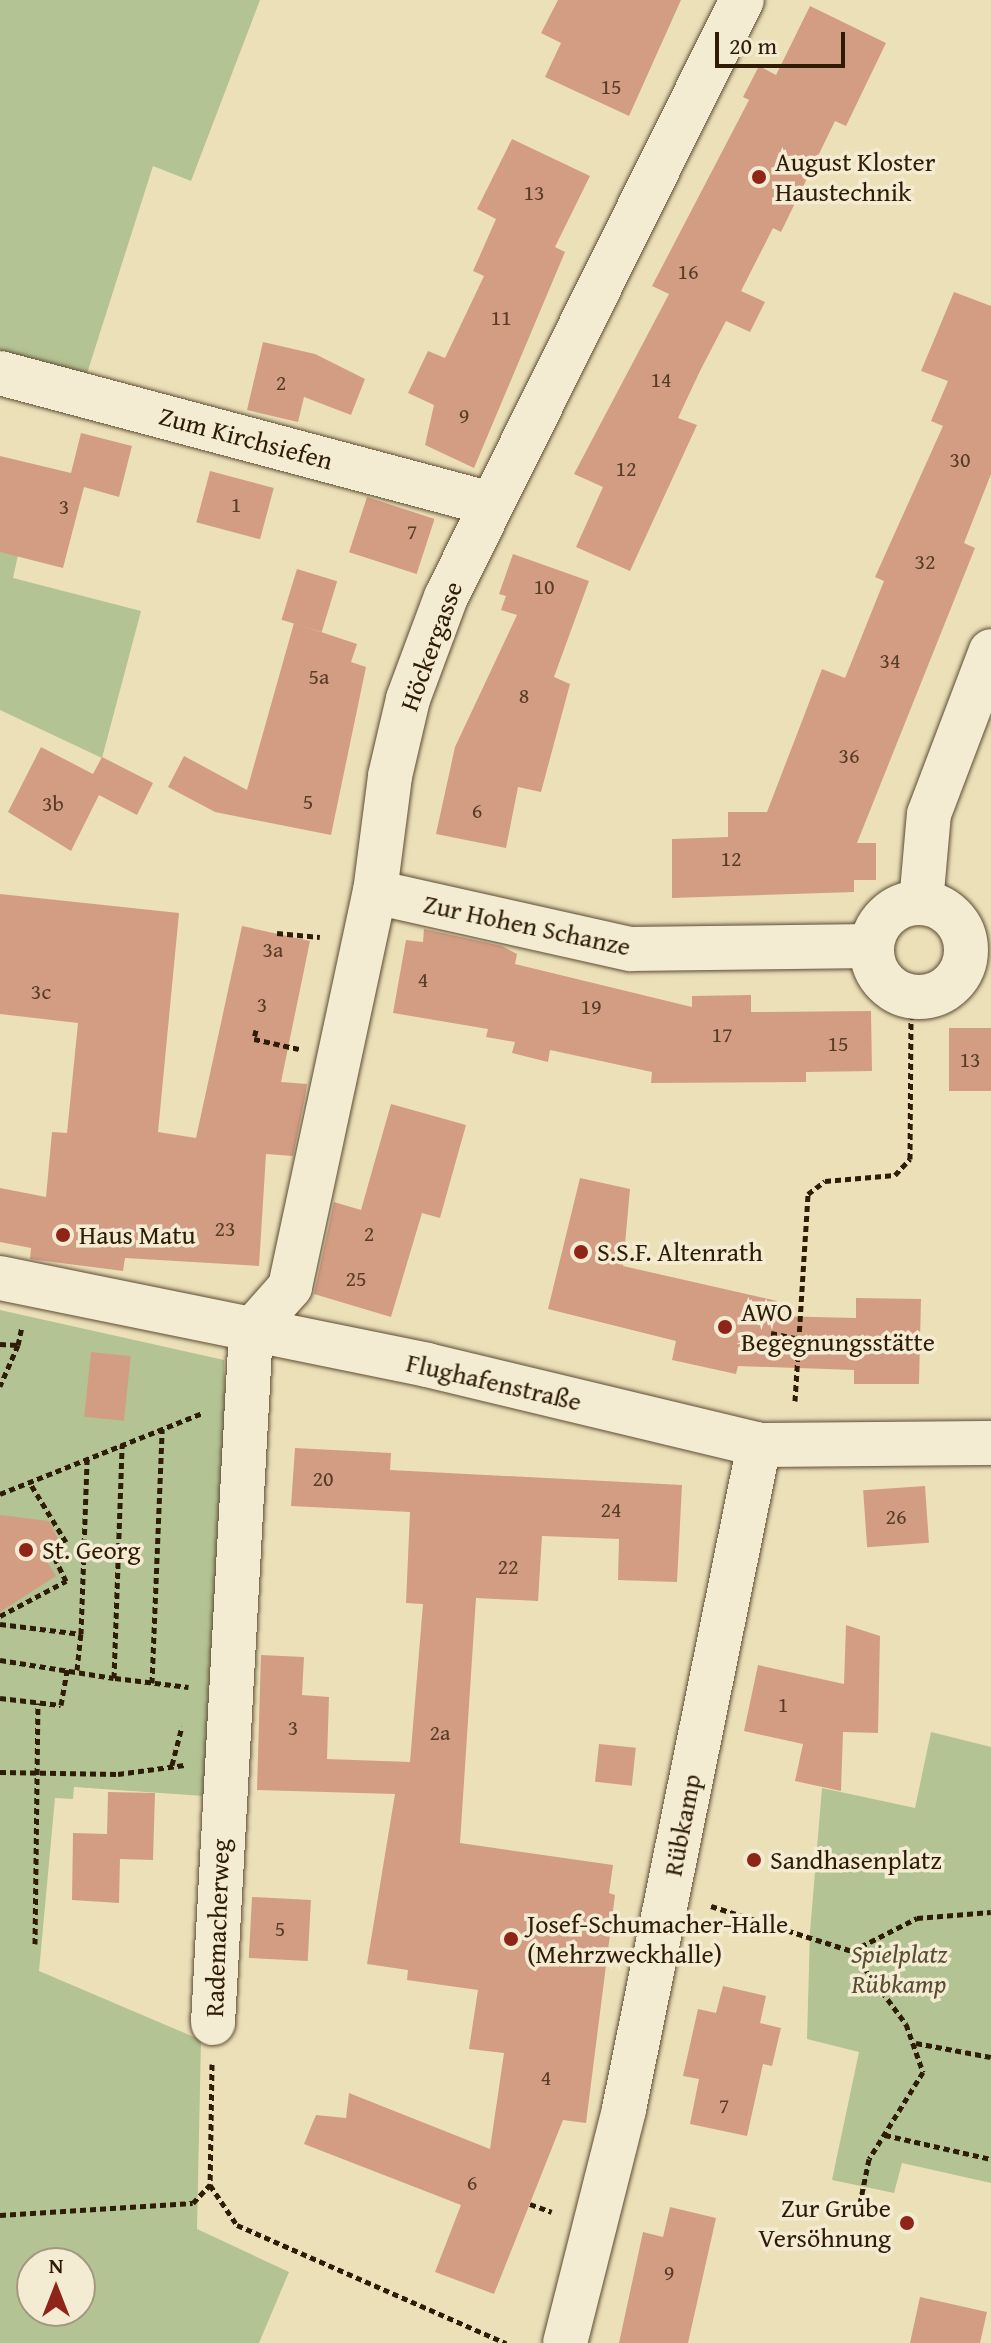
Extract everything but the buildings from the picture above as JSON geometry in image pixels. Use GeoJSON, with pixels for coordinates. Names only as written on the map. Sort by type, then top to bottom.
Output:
{"type":"FeatureCollection","features":[{"type":"Feature","properties":{"kind":"street","name":"Höckergasse"},"geometry":{"type":"LineString","coordinates":[[251,1331],[290,1287],[375,892],[408,699],[491,504],[742,0]]}},
{"type":"Feature","properties":{"kind":"street","name":"Zum Kirchsiefen"},"geometry":{"type":"LineString","coordinates":[[0,373],[491,504]]}},
{"type":"Feature","properties":{"kind":"street"},"geometry":{"type":"LineString","coordinates":[[921,903],[929,814],[991,651]]}},
{"type":"Feature","properties":{"kind":"street","name":"Zur Hohen Schanze"},"geometry":{"type":"LineString","coordinates":[[375,892],[631,949],[871,946]]}},
{"type":"Feature","properties":{"kind":"street"},"geometry":{"type":"LineString","coordinates":[[921,903],[949,913],[979,951],[948,986],[911,996],[884,982],[871,946],[885,916],[921,903]]}},
{"type":"Feature","properties":{"kind":"street","name":"Flughafenstraße"},"geometry":{"type":"LineString","coordinates":[[0,1278],[776,1448],[991,1443]]}},
{"type":"Feature","properties":{"kind":"street","name":"Rademacherweg"},"geometry":{"type":"LineString","coordinates":[[213,2023],[251,1331]]}},
{"type":"Feature","properties":{"kind":"street","name":"Rübkamp"},"geometry":{"type":"LineString","coordinates":[[565,2343],[776,1448]]}},
{"type":"Feature","properties":{"kind":"path"},"geometry":{"type":"LineString","coordinates":[[277,933],[315,936]]}},
{"type":"Feature","properties":{"kind":"path"},"geometry":{"type":"LineString","coordinates":[[776,1448],[799,1339],[808,1194],[825,1181],[895,1175],[910,1159],[911,996]]}},
{"type":"Feature","properties":{"kind":"path"},"geometry":{"type":"LineString","coordinates":[[771,1333],[799,1339]]}},
{"type":"Feature","properties":{"kind":"path"},"geometry":{"type":"LineString","coordinates":[[0,1386],[18,1345],[19,1335]]}},
{"type":"Feature","properties":{"kind":"path"},"geometry":{"type":"LineString","coordinates":[[0,1344],[18,1345]]}},
{"type":"Feature","properties":{"kind":"path"},"geometry":{"type":"LineString","coordinates":[[0,1494],[249,1395]]}},
{"type":"Feature","properties":{"kind":"path"},"geometry":{"type":"LineString","coordinates":[[152,1683],[162,1429]]}},
{"type":"Feature","properties":{"kind":"path"},"geometry":{"type":"LineString","coordinates":[[114,1678],[122,1445]]}},
{"type":"Feature","properties":{"kind":"path"},"geometry":{"type":"LineString","coordinates":[[77,1670],[87,1459]]}},
{"type":"Feature","properties":{"kind":"path"},"geometry":{"type":"LineString","coordinates":[[0,1616],[66,1581],[55,1558],[66,1542],[30,1483]]}},
{"type":"Feature","properties":{"kind":"path"},"geometry":{"type":"LineString","coordinates":[[0,1624],[81,1634]]}},
{"type":"Feature","properties":{"kind":"path"},"geometry":{"type":"LineString","coordinates":[[0,1660],[189,1687]]}},
{"type":"Feature","properties":{"kind":"path"},"geometry":{"type":"LineString","coordinates":[[0,1698],[61,1705],[67,1670]]}},
{"type":"Feature","properties":{"kind":"path"},"geometry":{"type":"LineString","coordinates":[[35,1944],[38,1703]]}},
{"type":"Feature","properties":{"kind":"path"},"geometry":{"type":"LineString","coordinates":[[0,1772],[225,1766]]}},
{"type":"Feature","properties":{"kind":"path"},"geometry":{"type":"LineString","coordinates":[[669,1892],[852,1951],[915,2042],[923,2072],[869,2159],[859,2208]]}},
{"type":"Feature","properties":{"kind":"path"},"geometry":{"type":"LineString","coordinates":[[852,1951],[917,1918],[991,1912]]}},
{"type":"Feature","properties":{"kind":"path","name":"Rademacherweg"},"geometry":{"type":"LineString","coordinates":[[210,2185],[213,2023]]}},
{"type":"Feature","properties":{"kind":"path"},"geometry":{"type":"LineString","coordinates":[[915,2042],[942,2053],[991,2057]]}},
{"type":"Feature","properties":{"kind":"path"},"geometry":{"type":"LineString","coordinates":[[885,2135],[952,2156],[991,2159]]}},
{"type":"Feature","properties":{"kind":"path"},"geometry":{"type":"LineString","coordinates":[[0,2215],[193,2203],[210,2185],[254,2235],[506,2343]]}},
{"type":"Feature","properties":{"kind":"green space"},"geometry":{"type":"Polygon","coordinates":[[[0,0],[260,0],[191,181],[153,166],[84,383],[0,360],[0,0]]]}},
{"type":"Feature","properties":{"kind":"green space"},"geometry":{"type":"Polygon","coordinates":[[[0,550],[18,555],[13,578],[141,611],[102,758],[0,710],[0,550]]]}},
{"type":"Feature","properties":{"kind":"green space"},"geometry":{"type":"Polygon","coordinates":[[[0,1310],[224,1360],[228,1470],[204,1796],[74,1787],[73,1799],[55,1798],[39,1971],[201,2040],[197,2229],[289,2272],[259,2343],[0,2343],[0,1310]]]}},
{"type":"Feature","properties":{"kind":"green space","name":"Spielplatz Rübkamp"},"geometry":{"type":"Polygon","coordinates":[[[931,1732],[991,1747],[991,2183],[902,2163],[894,2193],[832,2180],[859,2052],[807,2039],[810,1932],[822,1788],[915,1808],[931,1732]]]}},
{"type":"Feature","properties":{"kind":"place","name":"August Kloster Haustechnik"},"geometry":{"type":"Point","coordinates":[759,177]}},
{"type":"Feature","properties":{"kind":"place","name":"Haus Matu"},"geometry":{"type":"Point","coordinates":[63,1235]}},
{"type":"Feature","properties":{"kind":"place","name":"S.S.F. Altenrath"},"geometry":{"type":"Point","coordinates":[581,1252]}},
{"type":"Feature","properties":{"kind":"place","name":"AWO Begegnungsstätte"},"geometry":{"type":"Point","coordinates":[725,1327]}},
{"type":"Feature","properties":{"kind":"place","name":"St. Georg"},"geometry":{"type":"Point","coordinates":[26,1550]}},
{"type":"Feature","properties":{"kind":"place","name":"Sandhasenplatz"},"geometry":{"type":"Point","coordinates":[754,1860]}},
{"type":"Feature","properties":{"kind":"place","name":"Josef-Schumacher-Halle (Mehrzweckhalle)"},"geometry":{"type":"Point","coordinates":[511,1939]}},
{"type":"Feature","properties":{"kind":"place","name":"Zur Grube Versöhnung"},"geometry":{"type":"Point","coordinates":[907,2223]}}]}
